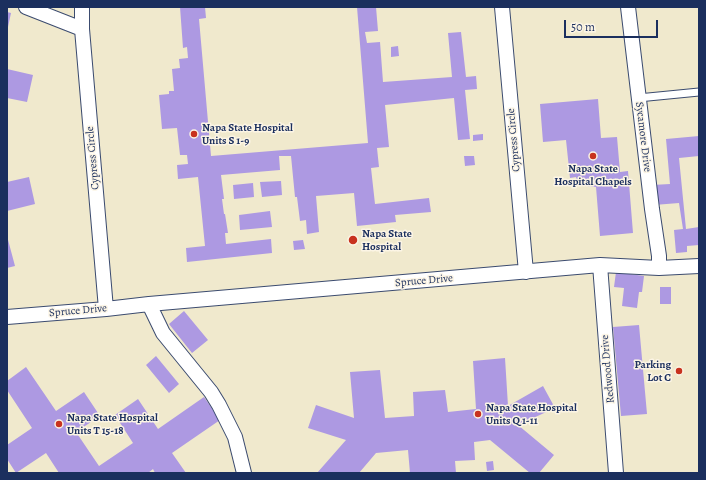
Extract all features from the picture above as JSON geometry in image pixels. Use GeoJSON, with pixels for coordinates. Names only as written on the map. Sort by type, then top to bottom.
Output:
{"type":"FeatureCollection","features":[{"type":"Feature","properties":{"kind":"street"},"geometry":{"type":"LineString","coordinates":[[26,7],[82,29]]}},
{"type":"Feature","properties":{"kind":"street","name":"Cypress Circle"},"geometry":{"type":"LineString","coordinates":[[82,7],[82,29],[106,309]]}},
{"type":"Feature","properties":{"kind":"street","name":"Cypress Circle"},"geometry":{"type":"LineString","coordinates":[[502,7],[526,272]]}},
{"type":"Feature","properties":{"kind":"street","name":"Sycamore Drive"},"geometry":{"type":"LineString","coordinates":[[628,7],[638,98],[659,256],[659,268]]}},
{"type":"Feature","properties":{"kind":"street","name":"Spruce Drive"},"geometry":{"type":"LineString","coordinates":[[7,317],[600,265],[659,268],[699,266]]}},
{"type":"Feature","properties":{"kind":"street","name":"Redwood Drive"},"geometry":{"type":"LineString","coordinates":[[600,265],[616,473]]}},
{"type":"Feature","properties":{"kind":"street"},"geometry":{"type":"LineString","coordinates":[[149,304],[163,333],[211,392],[219,405],[235,437],[244,473]]}},
{"type":"Feature","properties":{"kind":"lane"},"geometry":{"type":"LineString","coordinates":[[638,98],[699,92]]}},
{"type":"Feature","properties":{"kind":"building","name":"Napa State Hospital Units S 1-9"},"geometry":{"type":"Polygon","coordinates":[[[180,7],[205,7],[206,18],[199,19],[211,156],[368,143],[357,7],[376,7],[378,31],[365,32],[367,43],[380,42],[383,82],[452,77],[448,33],[461,32],[466,77],[476,76],[477,89],[465,90],[470,139],[458,140],[454,98],[385,105],[389,147],[377,148],[379,167],[371,168],[375,204],[429,198],[431,212],[395,215],[396,222],[357,226],[354,193],[316,196],[319,232],[307,234],[306,220],[300,221],[297,197],[295,197],[291,156],[279,156],[280,170],[221,175],[224,199],[222,199],[228,233],[225,233],[226,244],[271,239],[272,253],[187,262],[186,248],[205,246],[198,177],[178,179],[177,165],[188,164],[187,155],[180,155],[177,128],[162,129],[159,95],[169,94],[169,91],[174,91],[172,69],[180,68],[179,59],[188,58],[187,47],[183,48],[180,7]]]}},
{"type":"Feature","properties":{"kind":"building"},"geometry":{"type":"Polygon","coordinates":[[[7,12],[11,13],[8,27],[7,27],[7,12]]]}},
{"type":"Feature","properties":{"kind":"building"},"geometry":{"type":"Polygon","coordinates":[[[398,46],[399,56],[391,57],[391,47],[398,46]]]}},
{"type":"Feature","properties":{"kind":"building"},"geometry":{"type":"Polygon","coordinates":[[[7,69],[33,75],[27,102],[7,98],[7,69]]]}},
{"type":"Feature","properties":{"kind":"building","name":"Napa State Hospital Chapels"},"geometry":{"type":"Polygon","coordinates":[[[598,99],[601,138],[617,137],[620,172],[628,171],[633,233],[600,236],[596,187],[577,185],[576,177],[570,178],[566,140],[543,142],[540,104],[598,99]]]}},
{"type":"Feature","properties":{"kind":"building"},"geometry":{"type":"Polygon","coordinates":[[[483,134],[483,140],[473,141],[473,135],[483,134]]]}},
{"type":"Feature","properties":{"kind":"building"},"geometry":{"type":"Polygon","coordinates":[[[699,136],[699,156],[679,158],[686,229],[699,227],[699,245],[687,246],[687,252],[676,253],[674,230],[683,229],[679,203],[654,205],[652,185],[670,184],[666,139],[699,136]]]}},
{"type":"Feature","properties":{"kind":"building"},"geometry":{"type":"Polygon","coordinates":[[[464,156],[474,156],[475,165],[465,166],[464,156]]]}},
{"type":"Feature","properties":{"kind":"building"},"geometry":{"type":"Polygon","coordinates":[[[29,177],[35,204],[7,211],[7,182],[29,177]]]}},
{"type":"Feature","properties":{"kind":"building"},"geometry":{"type":"Polygon","coordinates":[[[281,181],[282,195],[262,197],[260,182],[281,181]]]}},
{"type":"Feature","properties":{"kind":"building"},"geometry":{"type":"Polygon","coordinates":[[[253,183],[254,197],[234,199],[233,185],[253,183]]]}},
{"type":"Feature","properties":{"kind":"building"},"geometry":{"type":"Polygon","coordinates":[[[270,211],[272,227],[240,230],[239,215],[270,211]]]}},
{"type":"Feature","properties":{"kind":"building"},"geometry":{"type":"Polygon","coordinates":[[[7,236],[15,266],[7,268],[7,236]]]}},
{"type":"Feature","properties":{"kind":"building"},"geometry":{"type":"Polygon","coordinates":[[[303,240],[305,249],[294,250],[293,241],[303,240]]]}},
{"type":"Feature","properties":{"kind":"building"},"geometry":{"type":"Polygon","coordinates":[[[616,272],[644,276],[642,292],[639,292],[637,308],[622,306],[624,288],[614,287],[616,272]]]}},
{"type":"Feature","properties":{"kind":"building"},"geometry":{"type":"Polygon","coordinates":[[[660,287],[671,287],[671,304],[660,304],[660,287]]]}},
{"type":"Feature","properties":{"kind":"building"},"geometry":{"type":"Polygon","coordinates":[[[184,311],[208,340],[192,353],[169,324],[184,311]]]}},
{"type":"Feature","properties":{"kind":"building"},"geometry":{"type":"Polygon","coordinates":[[[639,325],[647,414],[621,416],[613,327],[639,325]]]}},
{"type":"Feature","properties":{"kind":"building"},"geometry":{"type":"Polygon","coordinates":[[[156,356],[179,384],[169,393],[146,365],[156,356]]]}},
{"type":"Feature","properties":{"kind":"building","name":"Napa State Hospital Units Q 1-11"},"geometry":{"type":"Polygon","coordinates":[[[505,358],[508,406],[543,386],[555,408],[518,425],[554,455],[539,473],[530,473],[490,440],[474,442],[475,460],[455,461],[456,473],[410,473],[408,450],[376,453],[359,473],[317,473],[346,440],[308,428],[316,405],[354,418],[350,372],[380,370],[385,418],[414,416],[413,392],[445,390],[448,412],[476,409],[473,361],[505,358]]]}},
{"type":"Feature","properties":{"kind":"building","name":"Napa State Hospital Units T 15-18"},"geometry":{"type":"Polygon","coordinates":[[[26,367],[56,411],[84,392],[100,416],[76,432],[99,466],[133,443],[115,415],[138,399],[158,429],[204,397],[220,420],[172,453],[186,473],[155,473],[153,469],[148,473],[59,473],[46,453],[16,473],[7,459],[7,445],[32,428],[7,390],[7,381],[26,367]]]}},
{"type":"Feature","properties":{"kind":"building"},"geometry":{"type":"Polygon","coordinates":[[[493,461],[494,470],[487,471],[486,462],[493,461]]]}},
{"type":"Feature","properties":{"kind":"place","name":"Napa State Hospital Units S 1-9"},"geometry":{"type":"Point","coordinates":[194,134]}},
{"type":"Feature","properties":{"kind":"place","name":"Napa State Hospital Chapels"},"geometry":{"type":"Point","coordinates":[593,156]}},
{"type":"Feature","properties":{"kind":"place","name":"Napa State Hospital"},"geometry":{"type":"Point","coordinates":[353,240]}},
{"type":"Feature","properties":{"kind":"place","name":"Parking Lot C"},"geometry":{"type":"Point","coordinates":[679,371]}},
{"type":"Feature","properties":{"kind":"place","name":"Napa State Hospital Units Q 1-11"},"geometry":{"type":"Point","coordinates":[478,414]}},
{"type":"Feature","properties":{"kind":"place","name":"Napa State Hospital Units T 15-18"},"geometry":{"type":"Point","coordinates":[59,424]}}]}
